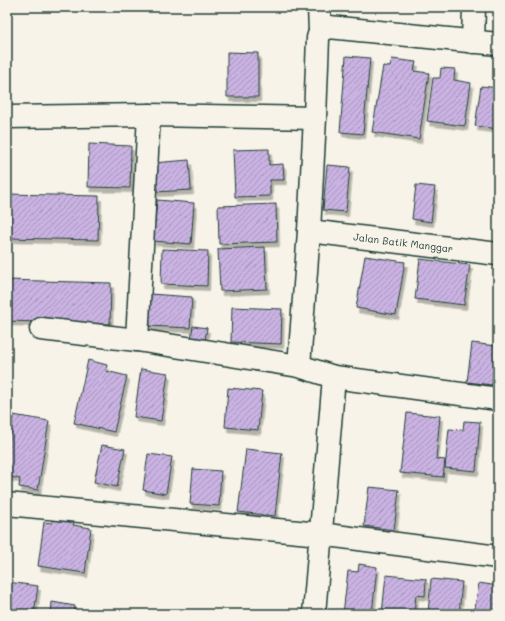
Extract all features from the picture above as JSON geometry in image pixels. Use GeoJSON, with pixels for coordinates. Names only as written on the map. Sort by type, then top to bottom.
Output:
{"type":"FeatureCollection","features":[{"type":"Feature","properties":{"kind":"street"},"geometry":{"type":"LineString","coordinates":[[299,366],[309,231],[318,38],[320,32],[319,7]]}},
{"type":"Feature","properties":{"kind":"street"},"geometry":{"type":"LineString","coordinates":[[473,42],[474,7]]}},
{"type":"Feature","properties":{"kind":"street"},"geometry":{"type":"LineString","coordinates":[[320,32],[329,27],[498,44]]}},
{"type":"Feature","properties":{"kind":"street"},"geometry":{"type":"LineString","coordinates":[[7,117],[149,115],[315,118]]}},
{"type":"Feature","properties":{"kind":"street"},"geometry":{"type":"LineString","coordinates":[[137,340],[149,115]]}},
{"type":"Feature","properties":{"kind":"street","name":"Jalan Batik Manggar"},"geometry":{"type":"LineString","coordinates":[[309,231],[498,254]]}},
{"type":"Feature","properties":{"kind":"street"},"geometry":{"type":"LineString","coordinates":[[41,329],[137,340],[299,366],[334,377],[498,399]]}},
{"type":"Feature","properties":{"kind":"street"},"geometry":{"type":"LineString","coordinates":[[314,614],[334,377]]}},
{"type":"Feature","properties":{"kind":"street"},"geometry":{"type":"LineString","coordinates":[[7,504],[320,534],[498,557]]}},
{"type":"Feature","properties":{"kind":"building"},"geometry":{"type":"Polygon","coordinates":[[[227,52],[258,53],[258,97],[227,97],[227,52]]]}},
{"type":"Feature","properties":{"kind":"building"},"geometry":{"type":"Polygon","coordinates":[[[346,56],[370,58],[363,134],[340,132],[346,56]]]}},
{"type":"Feature","properties":{"kind":"building"},"geometry":{"type":"Polygon","coordinates":[[[392,59],[416,62],[414,71],[429,73],[419,139],[372,132],[383,66],[390,67],[392,59]]]}},
{"type":"Feature","properties":{"kind":"building"},"geometry":{"type":"Polygon","coordinates":[[[441,68],[455,69],[454,80],[471,83],[465,126],[427,121],[433,78],[440,78],[441,68]]]}},
{"type":"Feature","properties":{"kind":"building"},"geometry":{"type":"Polygon","coordinates":[[[481,86],[498,88],[498,129],[475,126],[481,86]]]}},
{"type":"Feature","properties":{"kind":"building"},"geometry":{"type":"Polygon","coordinates":[[[89,144],[131,146],[130,188],[88,187],[89,144]]]}},
{"type":"Feature","properties":{"kind":"building"},"geometry":{"type":"Polygon","coordinates":[[[269,149],[269,165],[283,164],[284,180],[270,180],[270,196],[235,197],[233,150],[269,149]]]}},
{"type":"Feature","properties":{"kind":"building"},"geometry":{"type":"Polygon","coordinates":[[[189,160],[191,190],[155,192],[153,163],[189,160]]]}},
{"type":"Feature","properties":{"kind":"building"},"geometry":{"type":"Polygon","coordinates":[[[327,165],[350,167],[346,212],[323,210],[327,165]]]}},
{"type":"Feature","properties":{"kind":"building"},"geometry":{"type":"Polygon","coordinates":[[[416,185],[435,187],[431,222],[412,219],[416,185]]]}},
{"type":"Feature","properties":{"kind":"building"},"geometry":{"type":"Polygon","coordinates":[[[7,194],[99,196],[98,240],[7,238],[7,194]]]}},
{"type":"Feature","properties":{"kind":"building"},"geometry":{"type":"Polygon","coordinates":[[[157,200],[194,203],[191,244],[153,241],[157,200]]]}},
{"type":"Feature","properties":{"kind":"building"},"geometry":{"type":"Polygon","coordinates":[[[276,204],[277,242],[219,244],[218,206],[276,204]]]}},
{"type":"Feature","properties":{"kind":"building"},"geometry":{"type":"Polygon","coordinates":[[[265,247],[267,289],[220,291],[218,249],[265,247]]]}},
{"type":"Feature","properties":{"kind":"building"},"geometry":{"type":"Polygon","coordinates":[[[162,249],[208,251],[207,286],[161,284],[162,249]]]}},
{"type":"Feature","properties":{"kind":"building"},"geometry":{"type":"Polygon","coordinates":[[[365,256],[405,262],[396,315],[356,308],[365,256]]]}},
{"type":"Feature","properties":{"kind":"building"},"geometry":{"type":"Polygon","coordinates":[[[420,259],[470,265],[464,305],[415,299],[420,259]]]}},
{"type":"Feature","properties":{"kind":"building"},"geometry":{"type":"Polygon","coordinates":[[[7,280],[111,283],[110,324],[7,321],[7,280]]]}},
{"type":"Feature","properties":{"kind":"building"},"geometry":{"type":"Polygon","coordinates":[[[150,294],[192,297],[190,328],[148,326],[150,294]]]}},
{"type":"Feature","properties":{"kind":"building"},"geometry":{"type":"Polygon","coordinates":[[[232,307],[282,309],[281,344],[231,342],[232,307]]]}},
{"type":"Feature","properties":{"kind":"building"},"geometry":{"type":"Polygon","coordinates":[[[193,326],[207,328],[204,347],[190,345],[193,326]]]}},
{"type":"Feature","properties":{"kind":"building"},"geometry":{"type":"Polygon","coordinates":[[[472,343],[496,346],[492,385],[467,382],[472,343]]]}},
{"type":"Feature","properties":{"kind":"building"},"geometry":{"type":"Polygon","coordinates":[[[88,360],[107,365],[106,371],[127,376],[114,432],[74,423],[88,360]]]}},
{"type":"Feature","properties":{"kind":"building"},"geometry":{"type":"Polygon","coordinates":[[[141,369],[168,373],[161,421],[134,417],[141,369]]]}},
{"type":"Feature","properties":{"kind":"building"},"geometry":{"type":"Polygon","coordinates":[[[228,388],[262,391],[258,430],[225,427],[228,388]]]}},
{"type":"Feature","properties":{"kind":"building"},"geometry":{"type":"Polygon","coordinates":[[[407,413],[440,416],[436,459],[445,460],[443,477],[400,473],[407,413]]]}},
{"type":"Feature","properties":{"kind":"building"},"geometry":{"type":"Polygon","coordinates":[[[13,415],[49,421],[38,490],[19,487],[20,479],[7,476],[7,453],[13,415]]]}},
{"type":"Feature","properties":{"kind":"building"},"geometry":{"type":"Polygon","coordinates":[[[464,421],[480,422],[476,471],[445,468],[449,429],[463,430],[464,421]]]}},
{"type":"Feature","properties":{"kind":"building"},"geometry":{"type":"Polygon","coordinates":[[[102,445],[125,449],[117,487],[94,482],[102,445]]]}},
{"type":"Feature","properties":{"kind":"building"},"geometry":{"type":"Polygon","coordinates":[[[246,449],[282,453],[275,516],[238,512],[246,449]]]}},
{"type":"Feature","properties":{"kind":"building"},"geometry":{"type":"Polygon","coordinates":[[[148,454],[172,457],[166,494],[143,490],[148,454]]]}},
{"type":"Feature","properties":{"kind":"building"},"geometry":{"type":"Polygon","coordinates":[[[193,469],[221,471],[219,506],[190,504],[193,469]]]}},
{"type":"Feature","properties":{"kind":"building"},"geometry":{"type":"Polygon","coordinates":[[[369,487],[399,490],[394,530],[364,526],[369,487]]]}},
{"type":"Feature","properties":{"kind":"building"},"geometry":{"type":"Polygon","coordinates":[[[52,518],[74,521],[73,525],[91,528],[85,573],[38,566],[44,522],[52,523],[52,518]]]}},
{"type":"Feature","properties":{"kind":"building"},"geometry":{"type":"Polygon","coordinates":[[[359,564],[377,567],[372,614],[343,614],[348,571],[358,572],[359,564]]]}},
{"type":"Feature","properties":{"kind":"building"},"geometry":{"type":"Polygon","coordinates":[[[386,575],[426,579],[425,596],[416,595],[414,614],[382,614],[386,575]]]}},
{"type":"Feature","properties":{"kind":"building"},"geometry":{"type":"Polygon","coordinates":[[[431,579],[462,582],[459,614],[428,614],[431,579]]]}},
{"type":"Feature","properties":{"kind":"building"},"geometry":{"type":"Polygon","coordinates":[[[7,582],[38,586],[34,614],[7,614],[7,582]]]}},
{"type":"Feature","properties":{"kind":"building"},"geometry":{"type":"Polygon","coordinates":[[[479,583],[498,586],[498,614],[474,614],[479,583]]]}},
{"type":"Feature","properties":{"kind":"building"},"geometry":{"type":"Polygon","coordinates":[[[52,602],[75,606],[74,614],[51,614],[52,602]]]}}]}
